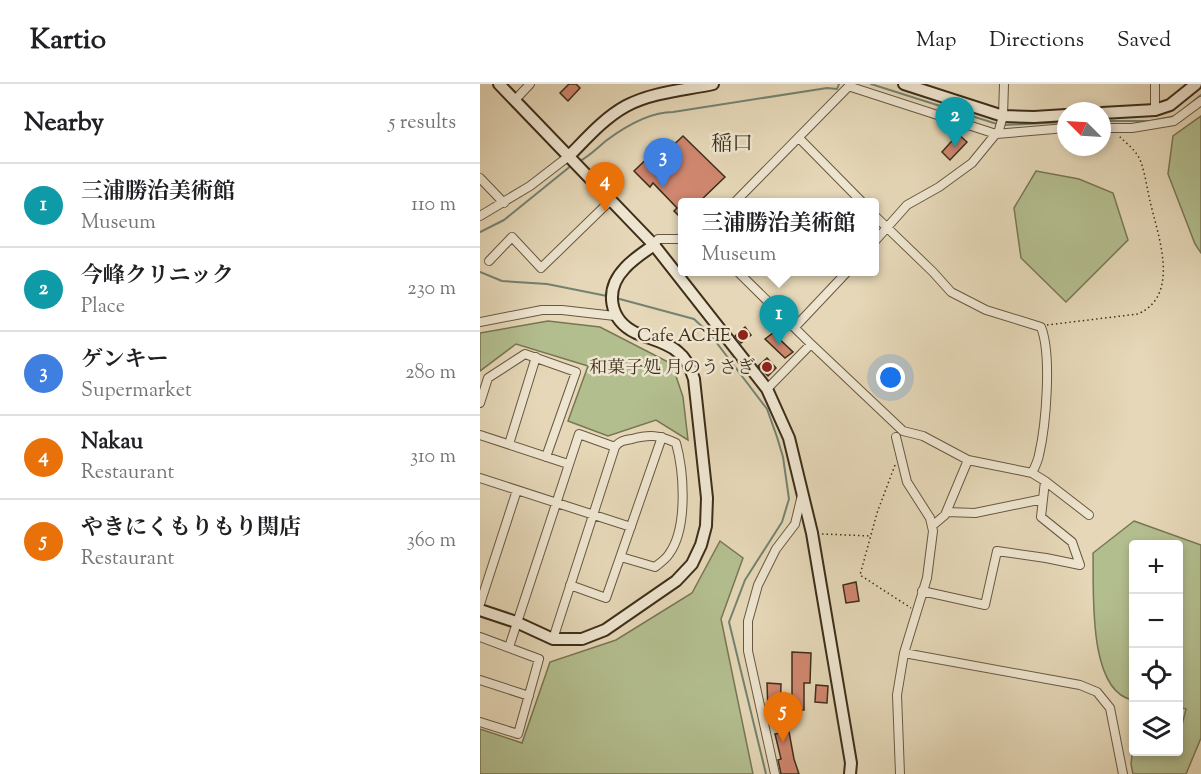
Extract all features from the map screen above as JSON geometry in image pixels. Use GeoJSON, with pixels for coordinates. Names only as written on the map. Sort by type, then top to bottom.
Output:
{"type":"FeatureCollection","features":[{"type":"Feature","properties":{"kind":"street"},"geometry":{"type":"LineString","coordinates":[[499,84],[654,245],[678,276]]}},
{"type":"Feature","properties":{"kind":"street"},"geometry":{"type":"LineString","coordinates":[[515,100],[530,84]]}},
{"type":"Feature","properties":{"kind":"street"},"geometry":{"type":"LineString","coordinates":[[480,216],[530,186],[569,156],[598,127],[625,106],[647,98],[713,84]]}},
{"type":"Feature","properties":{"kind":"street"},"geometry":{"type":"LineString","coordinates":[[904,84],[1003,116],[1057,116]]}},
{"type":"Feature","properties":{"kind":"street"},"geometry":{"type":"LineString","coordinates":[[879,237],[907,205],[939,187],[972,163],[997,132],[1003,116],[1004,84]]}},
{"type":"Feature","properties":{"kind":"street"},"geometry":{"type":"LineString","coordinates":[[1155,84],[1155,110]]}},
{"type":"Feature","properties":{"kind":"street"},"geometry":{"type":"LineString","coordinates":[[1111,112],[1155,110],[1170,105],[1196,84]]}},
{"type":"Feature","properties":{"kind":"street"},"geometry":{"type":"LineString","coordinates":[[739,198],[851,85],[997,132],[1057,129]]}},
{"type":"Feature","properties":{"kind":"street"},"geometry":{"type":"LineString","coordinates":[[1112,128],[1132,128],[1174,121],[1201,101]]}},
{"type":"Feature","properties":{"kind":"street"},"geometry":{"type":"LineString","coordinates":[[800,138],[858,198]]}},
{"type":"Feature","properties":{"kind":"street"},"geometry":{"type":"LineString","coordinates":[[480,178],[504,203]]}},
{"type":"Feature","properties":{"kind":"street"},"geometry":{"type":"LineString","coordinates":[[489,261],[512,237],[541,268],[611,200]]}},
{"type":"Feature","properties":{"kind":"street"},"geometry":{"type":"LineString","coordinates":[[879,220],[951,292],[986,310],[1041,327],[1046,354],[1045,405],[1039,457],[1032,472]]}},
{"type":"Feature","properties":{"kind":"street"},"geometry":{"type":"LineString","coordinates":[[614,315],[613,293],[619,276],[633,260],[654,245],[658,239],[678,239]]}},
{"type":"Feature","properties":{"kind":"street"},"geometry":{"type":"LineString","coordinates":[[678,276],[767,389],[789,438],[812,533],[851,763],[850,774]]}},
{"type":"Feature","properties":{"kind":"street"},"geometry":{"type":"LineString","coordinates":[[742,276],[903,431],[923,436],[968,460],[1032,472],[1089,515]]}},
{"type":"Feature","properties":{"kind":"street"},"geometry":{"type":"LineString","coordinates":[[795,327],[843,276]]}},
{"type":"Feature","properties":{"kind":"street"},"geometry":{"type":"LineString","coordinates":[[480,322],[543,310],[614,315],[628,329],[671,347],[689,363],[695,387],[707,498],[706,526],[701,545],[692,564],[676,581],[605,630],[582,639],[554,639],[516,622],[480,610]]}},
{"type":"Feature","properties":{"kind":"street"},"geometry":{"type":"LineString","coordinates":[[767,389],[811,344]]}},
{"type":"Feature","properties":{"kind":"street"},"geometry":{"type":"LineString","coordinates":[[481,398],[488,378],[525,354],[576,372],[546,457]]}},
{"type":"Feature","properties":{"kind":"street"},"geometry":{"type":"LineString","coordinates":[[509,444],[536,357]]}},
{"type":"Feature","properties":{"kind":"street"},"geometry":{"type":"LineString","coordinates":[[509,647],[579,434],[615,447]]}},
{"type":"Feature","properties":{"kind":"street"},"geometry":{"type":"LineString","coordinates":[[554,639],[615,447],[618,442],[649,434],[662,437],[676,443],[680,457],[682,504],[678,534],[669,554],[655,567],[621,557]]}},
{"type":"Feature","properties":{"kind":"street"},"geometry":{"type":"LineString","coordinates":[[480,435],[568,464]]}},
{"type":"Feature","properties":{"kind":"street"},"geometry":{"type":"LineString","coordinates":[[570,585],[606,598],[662,437]]}},
{"type":"Feature","properties":{"kind":"street"},"geometry":{"type":"LineString","coordinates":[[896,437],[907,482],[930,518],[933,531],[927,578],[904,653],[897,695],[902,774]]}},
{"type":"Feature","properties":{"kind":"street"},"geometry":{"type":"LineString","coordinates":[[932,526],[947,512],[968,460]]}},
{"type":"Feature","properties":{"kind":"street"},"geometry":{"type":"LineString","coordinates":[[480,478],[631,527]]}},
{"type":"Feature","properties":{"kind":"street"},"geometry":{"type":"LineString","coordinates":[[922,591],[985,604],[997,551],[1080,565],[1072,542],[1041,517],[1045,481]]}},
{"type":"Feature","properties":{"kind":"street"},"geometry":{"type":"LineString","coordinates":[[480,604],[517,490]]}},
{"type":"Feature","properties":{"kind":"street"},"geometry":{"type":"LineString","coordinates":[[775,774],[748,651],[748,621],[758,585],[776,549],[795,524],[802,495]]}},
{"type":"Feature","properties":{"kind":"street"},"geometry":{"type":"LineString","coordinates":[[947,512],[975,513],[1043,499]]}},
{"type":"Feature","properties":{"kind":"street"},"geometry":{"type":"LineString","coordinates":[[480,636],[539,659],[518,734],[480,722]]}},
{"type":"Feature","properties":{"kind":"street"},"geometry":{"type":"LineString","coordinates":[[904,653],[1080,685],[1097,692],[1110,708],[1123,774]]}},
{"type":"Feature","properties":{"kind":"street"},"geometry":{"type":"LineString","coordinates":[[480,680],[529,696]]}},
{"type":"Feature","properties":{"kind":"path"},"geometry":{"type":"LineString","coordinates":[[1041,327],[1138,314],[1155,304],[1160,291],[1163,280],[1162,255],[1139,157],[1112,128]]}},
{"type":"Feature","properties":{"kind":"path"},"geometry":{"type":"LineString","coordinates":[[895,457],[894,467],[877,513],[860,575],[916,611]]}},
{"type":"Feature","properties":{"kind":"path"},"geometry":{"type":"LineString","coordinates":[[812,533],[872,536]]}},
{"type":"Feature","properties":{"kind":"green space"},"geometry":{"type":"Polygon","coordinates":[[[1201,116],[1201,253],[1195,244],[1168,174],[1173,136],[1201,116]]]}},
{"type":"Feature","properties":{"kind":"green space"},"geometry":{"type":"Polygon","coordinates":[[[1036,171],[1079,179],[1113,193],[1128,240],[1066,302],[1021,258],[1014,208],[1036,171]]]}},
{"type":"Feature","properties":{"kind":"green space"},"geometry":{"type":"Polygon","coordinates":[[[548,321],[600,327],[672,364],[683,397],[688,440],[656,420],[608,436],[568,421],[588,366],[516,344],[480,371],[480,333],[548,321]]]}},
{"type":"Feature","properties":{"kind":"green space"},"geometry":{"type":"Polygon","coordinates":[[[1134,521],[1201,545],[1201,738],[1186,774],[1133,774],[1131,764],[1132,756],[1183,756],[1183,721],[1186,709],[1183,708],[1183,540],[1129,540],[1129,698],[1118,693],[1107,679],[1100,659],[1094,613],[1093,553],[1134,521]]]}},
{"type":"Feature","properties":{"kind":"green space"},"geometry":{"type":"Polygon","coordinates":[[[720,541],[743,558],[721,619],[753,774],[480,774],[480,729],[522,743],[550,662],[616,640],[692,593],[720,541]]]}},
{"type":"Feature","properties":{"kind":"building"},"geometry":{"type":"Polygon","coordinates":[[[569,84],[576,84],[580,88],[568,101],[560,93],[569,84]]]}},
{"type":"Feature","properties":{"kind":"building"},"geometry":{"type":"Polygon","coordinates":[[[958,134],[967,142],[950,160],[942,152],[958,134]]]}},
{"type":"Feature","properties":{"kind":"building"},"geometry":{"type":"Polygon","coordinates":[[[683,136],[725,177],[703,198],[678,198],[678,215],[674,211],[677,208],[653,183],[650,187],[634,171],[659,147],[665,153],[683,136]]]}},
{"type":"Feature","properties":{"kind":"building","name":"Cafe ACHE"},"geometry":{"type":"Polygon","coordinates":[[[745,327],[751,335],[741,343],[735,336],[745,327]]]}},
{"type":"Feature","properties":{"kind":"building"},"geometry":{"type":"Polygon","coordinates":[[[773,333],[793,352],[785,358],[765,339],[773,333]]]}},
{"type":"Feature","properties":{"kind":"building","name":"和菓子処 月のうさぎ"},"geometry":{"type":"Polygon","coordinates":[[[767,358],[776,368],[768,376],[758,366],[767,358]]]}},
{"type":"Feature","properties":{"kind":"building"},"geometry":{"type":"Polygon","coordinates":[[[856,582],[859,601],[846,603],[843,585],[856,582]]]}},
{"type":"Feature","properties":{"kind":"building"},"geometry":{"type":"Polygon","coordinates":[[[792,652],[811,653],[810,683],[804,683],[804,710],[792,710],[792,652]]]}},
{"type":"Feature","properties":{"kind":"building"},"geometry":{"type":"Polygon","coordinates":[[[767,683],[781,684],[780,713],[768,712],[767,683]]]}},
{"type":"Feature","properties":{"kind":"building"},"geometry":{"type":"Polygon","coordinates":[[[816,685],[828,686],[827,703],[815,702],[816,685]]]}},
{"type":"Feature","properties":{"kind":"building"},"geometry":{"type":"Polygon","coordinates":[[[789,732],[799,774],[781,774],[778,760],[781,759],[775,734],[789,732]]]}},
{"type":"Feature","properties":{"kind":"waterway"},"geometry":{"type":"LineString","coordinates":[[580,161],[622,130],[655,114],[827,88],[837,89],[839,84]]}},
{"type":"Feature","properties":{"kind":"waterway"},"geometry":{"type":"LineString","coordinates":[[871,84],[997,124]]}},
{"type":"Feature","properties":{"kind":"waterway"},"geometry":{"type":"LineString","coordinates":[[1111,121],[1151,121],[1175,116],[1201,95]]}},
{"type":"Feature","properties":{"kind":"waterway"},"geometry":{"type":"LineString","coordinates":[[1003,125],[1057,122]]}},
{"type":"Feature","properties":{"kind":"waterway"},"geometry":{"type":"LineString","coordinates":[[480,232],[504,220],[572,165]]}},
{"type":"Feature","properties":{"kind":"waterway"},"geometry":{"type":"LineString","coordinates":[[480,272],[502,281],[547,284],[607,296]]}},
{"type":"Feature","properties":{"kind":"waterway"},"geometry":{"type":"LineString","coordinates":[[616,298],[694,319],[710,334],[767,409],[777,437],[783,457],[789,499],[782,522],[745,580],[729,622],[766,774]]}},
{"type":"Feature","properties":{"kind":"place","name":"今峰クリニック"},"geometry":{"type":"Point","coordinates":[955,147]}},
{"type":"Feature","properties":{"kind":"place","name":"ゲンキー"},"geometry":{"type":"Point","coordinates":[663,188]}},
{"type":"Feature","properties":{"kind":"place","name":"Nakau"},"geometry":{"type":"Point","coordinates":[605,212]}},
{"type":"Feature","properties":{"kind":"place","name":"Cafe ACHE"},"geometry":{"type":"Point","coordinates":[743,335]}},
{"type":"Feature","properties":{"kind":"place","name":"三浦勝治美術館"},"geometry":{"type":"Point","coordinates":[779,345]}},
{"type":"Feature","properties":{"kind":"place","name":"和菓子処 月のうさぎ"},"geometry":{"type":"Point","coordinates":[767,367]}},
{"type":"Feature","properties":{"kind":"place","name":"やきにくもりもり関店"},"geometry":{"type":"Point","coordinates":[783,742]}},
{"type":"Feature","properties":{"kind":"district","name":"稲口"},"geometry":{"type":"Point","coordinates":[732,143]}}]}
